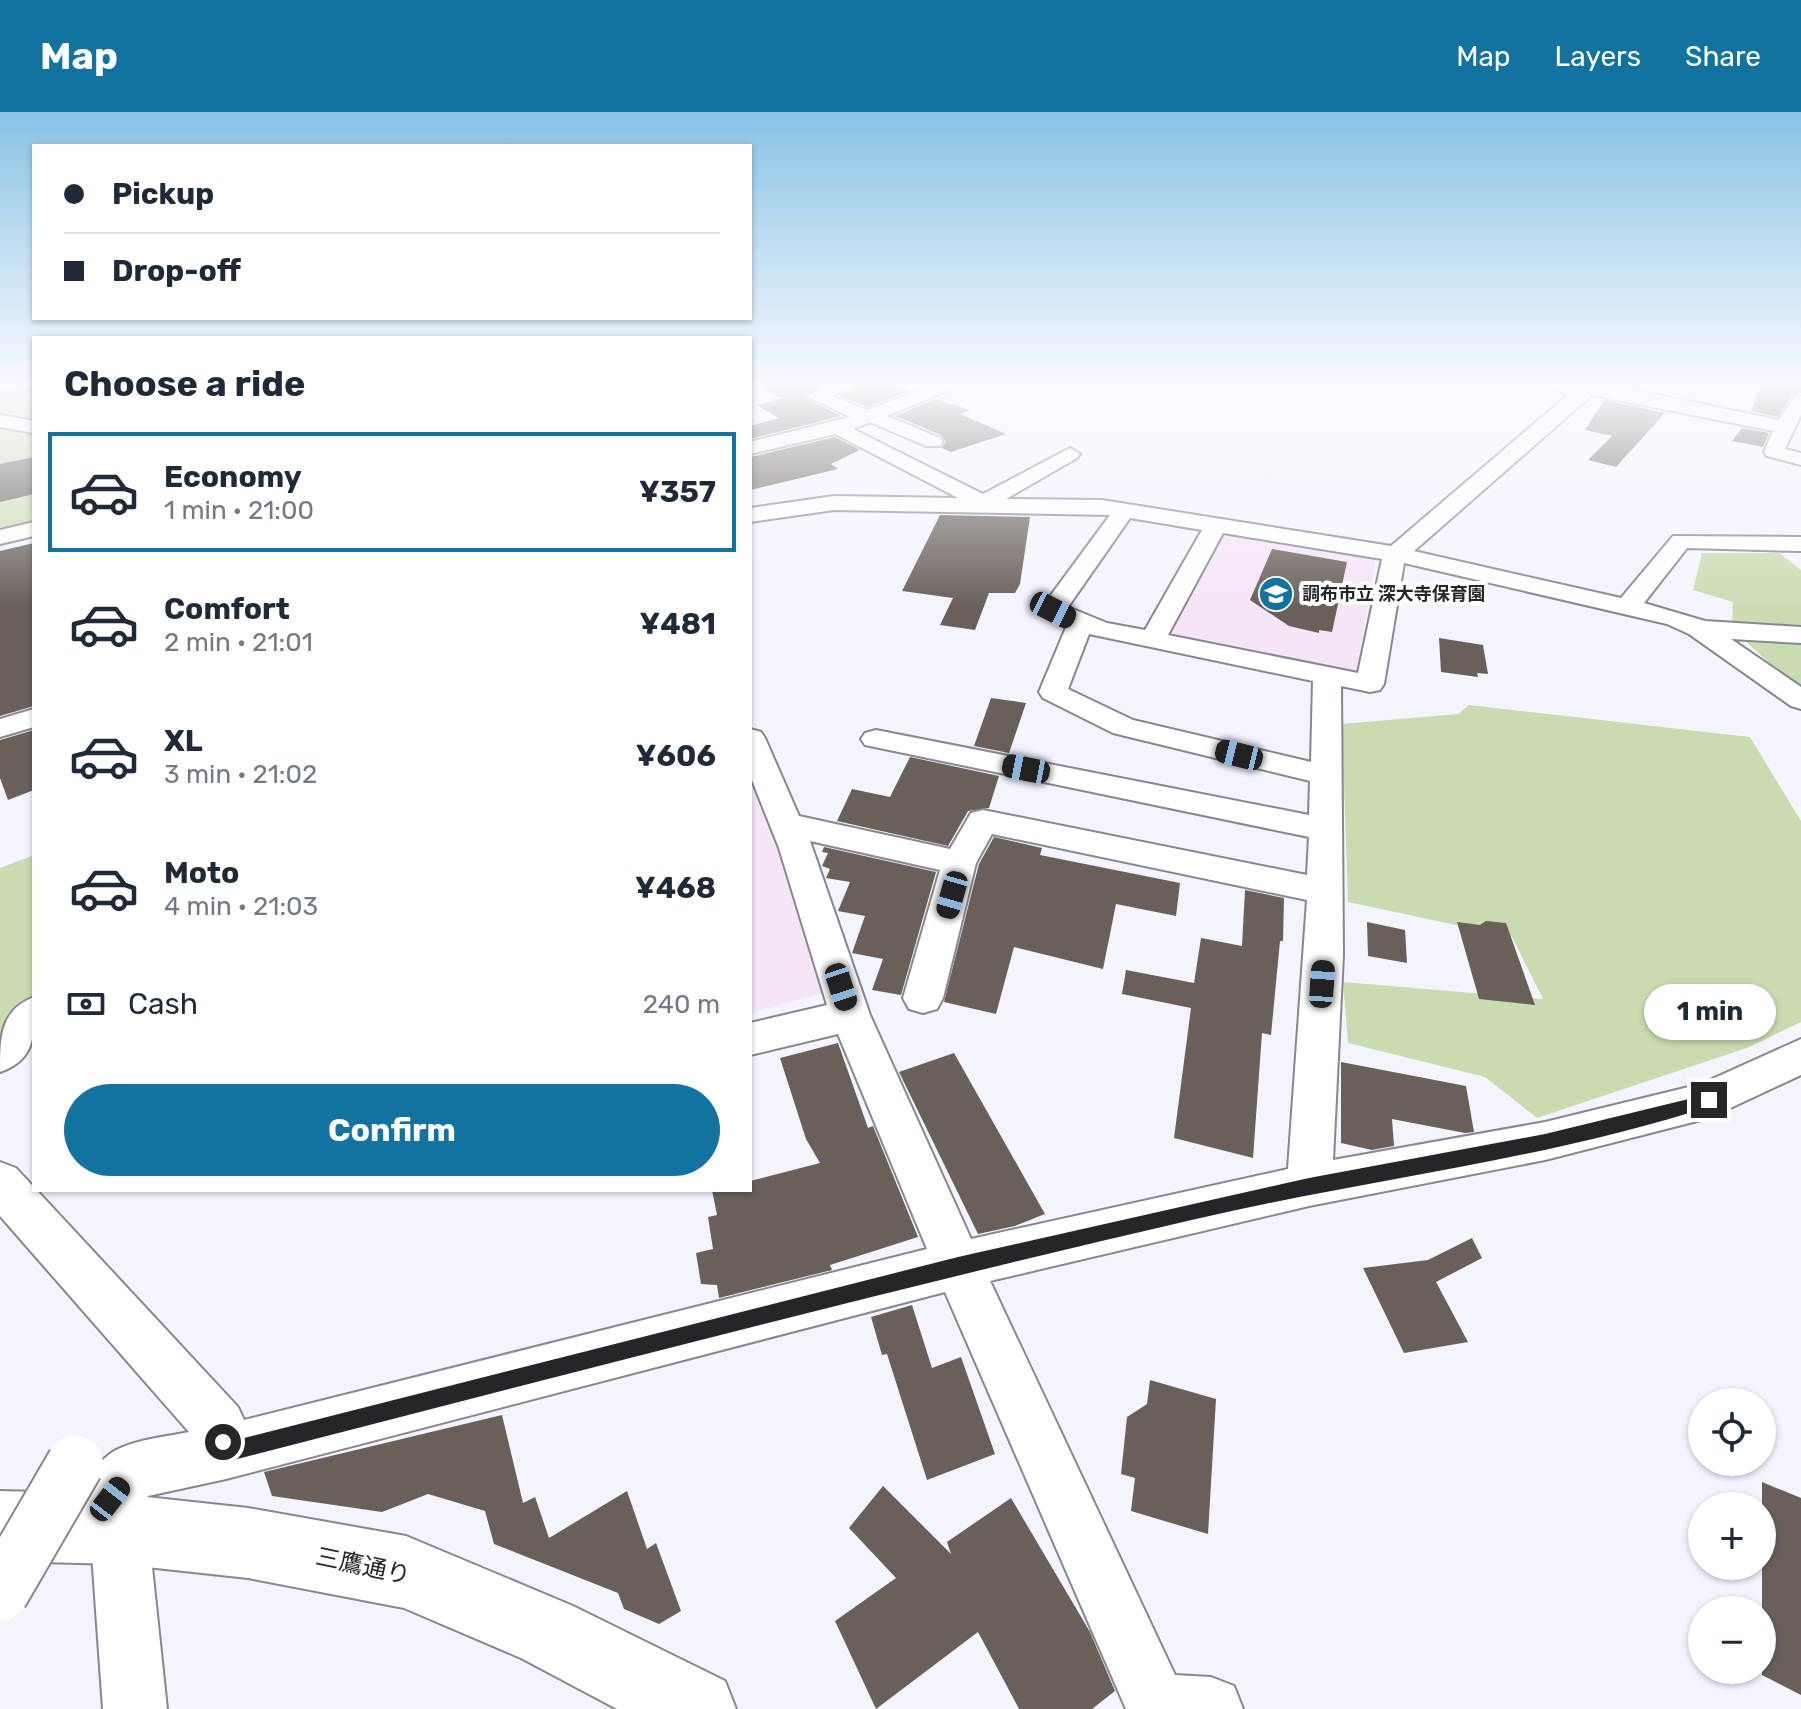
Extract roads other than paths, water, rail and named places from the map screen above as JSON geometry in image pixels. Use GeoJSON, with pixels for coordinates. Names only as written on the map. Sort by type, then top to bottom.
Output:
{"type":"FeatureCollection","features":[{"type":"Feature","properties":{"kind":"main road","name":"三鷹通り"},"geometry":{"type":"LineString","coordinates":[[0,1526],[93,1507],[248,1543],[406,1572],[547,1632],[697,1709]]}},
{"type":"Feature","properties":{"kind":"street"},"geometry":{"type":"LineString","coordinates":[[890,458],[986,511]]}},
{"type":"Feature","properties":{"kind":"street"},"geometry":{"type":"LineString","coordinates":[[986,511],[1065,458]]}},
{"type":"Feature","properties":{"kind":"street"},"geometry":{"type":"LineString","coordinates":[[1125,510],[1053,610],[1080,624],[1327,678],[1370,684],[1389,568],[1396,554],[1508,458]]}},
{"type":"Feature","properties":{"kind":"street"},"geometry":{"type":"LineString","coordinates":[[752,515],[834,503],[986,511],[1125,510],[1396,554],[1629,605],[1698,628],[1801,635]]}},
{"type":"Feature","properties":{"kind":"street"},"geometry":{"type":"LineString","coordinates":[[1153,639],[1217,523]]}},
{"type":"Feature","properties":{"kind":"street"},"geometry":{"type":"LineString","coordinates":[[0,537],[32,529]]}},
{"type":"Feature","properties":{"kind":"street"},"geometry":{"type":"LineString","coordinates":[[1629,605],[1681,541],[1801,544]]}},
{"type":"Feature","properties":{"kind":"street"},"geometry":{"type":"LineString","coordinates":[[1080,624],[1053,692],[1123,727],[1326,775]]}},
{"type":"Feature","properties":{"kind":"street"},"geometry":{"type":"LineString","coordinates":[[1698,628],[1801,700]]}},
{"type":"Feature","properties":{"kind":"street"},"geometry":{"type":"LineString","coordinates":[[1309,1185],[1324,955],[1327,678]]}},
{"type":"Feature","properties":{"kind":"street"},"geometry":{"type":"LineString","coordinates":[[0,728],[32,719]]}},
{"type":"Feature","properties":{"kind":"street"},"geometry":{"type":"LineString","coordinates":[[876,739],[1324,829]]}},
{"type":"Feature","properties":{"kind":"street"},"geometry":{"type":"LineString","coordinates":[[752,743],[796,848],[850,1015],[958,1265],[1175,1708]]}},
{"type":"Feature","properties":{"kind":"street"},"geometry":{"type":"LineString","coordinates":[[923,998],[959,863],[983,821],[1324,891]]}},
{"type":"Feature","properties":{"kind":"street"},"geometry":{"type":"LineString","coordinates":[[785,824],[959,863]]}},
{"type":"Feature","properties":{"kind":"street"},"geometry":{"type":"LineString","coordinates":[[0,1055],[32,1015]]}},
{"type":"Feature","properties":{"kind":"street"},"geometry":{"type":"LineString","coordinates":[[752,1039],[850,1015]]}},
{"type":"Feature","properties":{"kind":"street"},"geometry":{"type":"LineString","coordinates":[[0,1593],[132,1471],[226,1452],[958,1265],[1309,1185],[1545,1141],[1709,1100],[1801,1056]]}},
{"type":"Feature","properties":{"kind":"street"},"geometry":{"type":"LineString","coordinates":[[0,1183],[219,1426],[226,1452]]}},
{"type":"Feature","properties":{"kind":"street"},"geometry":{"type":"LineString","coordinates":[[93,1507],[135,1709]]}},
{"type":"Feature","properties":{"kind":"place","name":"調布市立 深大寺保育園"},"geometry":{"type":"Point","coordinates":[1276,594]}}]}
